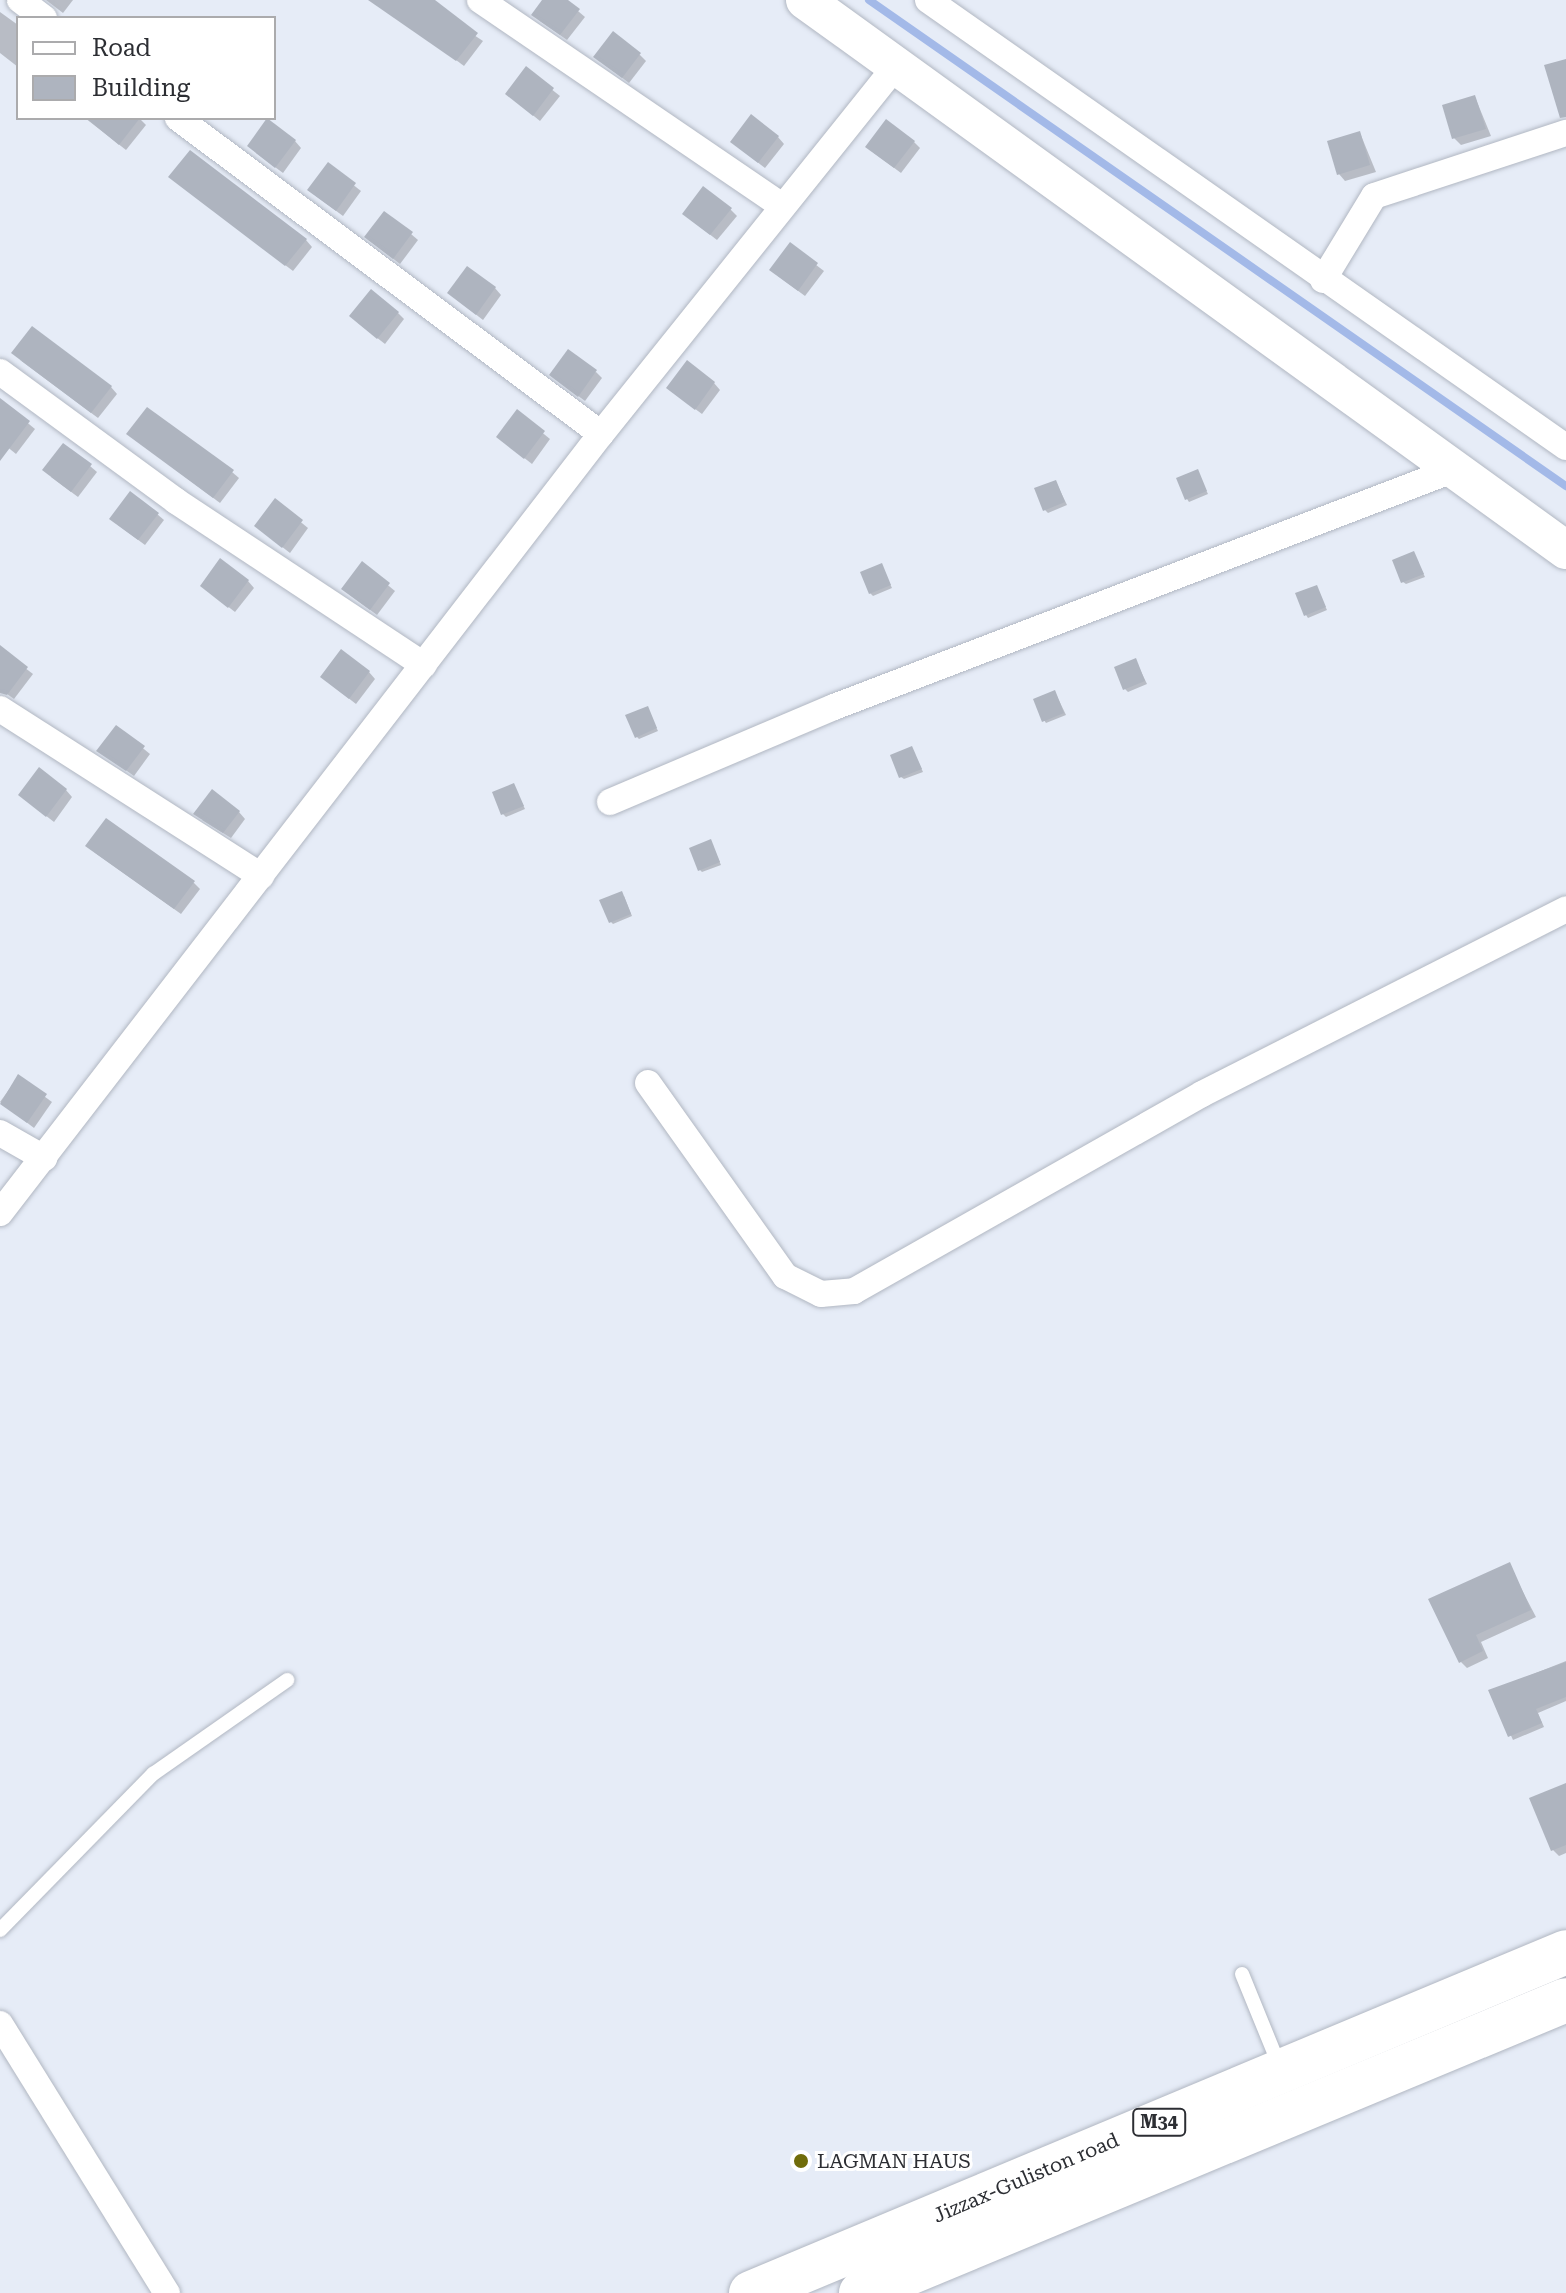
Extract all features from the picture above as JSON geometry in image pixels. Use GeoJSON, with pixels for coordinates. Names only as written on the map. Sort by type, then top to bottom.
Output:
{"type":"FeatureCollection","features":[{"type":"Feature","properties":{"kind":"highway","name":"Jizzax-Guliston road"},"geometry":{"type":"LineString","coordinates":[[751,2293],[1563,1952]]}},
{"type":"Feature","properties":{"kind":"highway","name":"Jizzax-Guliston road"},"geometry":{"type":"LineString","coordinates":[[861,2293],[1566,2000]]}},
{"type":"Feature","properties":{"kind":"highway"},"geometry":{"type":"LineString","coordinates":[[1282,2071],[1299,2111]]}},
{"type":"Feature","properties":{"kind":"street"},"geometry":{"type":"LineString","coordinates":[[20,0],[41,16]]}},
{"type":"Feature","properties":{"kind":"street"},"geometry":{"type":"LineString","coordinates":[[480,0],[782,206]]}},
{"type":"Feature","properties":{"kind":"street"},"geometry":{"type":"LineString","coordinates":[[805,0],[1450,471],[1566,550]]}},
{"type":"Feature","properties":{"kind":"street"},"geometry":{"type":"LineString","coordinates":[[928,0],[1323,280],[1566,447]]}},
{"type":"Feature","properties":{"kind":"street"},"geometry":{"type":"LineString","coordinates":[[0,1213],[601,434],[896,66]]}},
{"type":"Feature","properties":{"kind":"street"},"geometry":{"type":"LineString","coordinates":[[181,120],[601,434]]}},
{"type":"Feature","properties":{"kind":"street"},"geometry":{"type":"LineString","coordinates":[[1323,280],[1374,196],[1566,133]]}},
{"type":"Feature","properties":{"kind":"street"},"geometry":{"type":"LineString","coordinates":[[0,372],[176,501],[424,665]]}},
{"type":"Feature","properties":{"kind":"street"},"geometry":{"type":"LineString","coordinates":[[610,802],[834,707],[1450,471]]}},
{"type":"Feature","properties":{"kind":"street"},"geometry":{"type":"LineString","coordinates":[[0,709],[261,876]]}},
{"type":"Feature","properties":{"kind":"street"},"geometry":{"type":"LineString","coordinates":[[648,1083],[785,1276],[821,1294],[854,1291],[1202,1094],[1566,909]]}},
{"type":"Feature","properties":{"kind":"street"},"geometry":{"type":"LineString","coordinates":[[0,1133],[44,1158]]}},
{"type":"Feature","properties":{"kind":"street"},"geometry":{"type":"LineString","coordinates":[[0,2024],[167,2293]]}},
{"type":"Feature","properties":{"kind":"lane"},"geometry":{"type":"LineString","coordinates":[[0,1930],[153,1774],[287,1680]]}},
{"type":"Feature","properties":{"kind":"lane"},"geometry":{"type":"LineString","coordinates":[[1242,1974],[1282,2071]]}},
{"type":"Feature","properties":{"kind":"building"},"geometry":{"type":"Polygon","coordinates":[[[368,0],[435,0],[478,33],[456,61],[368,0]]]}},
{"type":"Feature","properties":{"kind":"building"},"geometry":{"type":"Polygon","coordinates":[[[542,0],[568,0],[580,9],[560,35],[531,15],[542,0]]]}},
{"type":"Feature","properties":{"kind":"building"},"geometry":{"type":"Polygon","coordinates":[[[613,31],[641,53],[622,78],[593,57],[613,31]]]}},
{"type":"Feature","properties":{"kind":"building"},"geometry":{"type":"Polygon","coordinates":[[[1566,59],[1566,117],[1560,118],[1544,65],[1566,59]]]}},
{"type":"Feature","properties":{"kind":"building"},"geometry":{"type":"Polygon","coordinates":[[[526,66],[554,88],[533,116],[505,94],[526,66]]]}},
{"type":"Feature","properties":{"kind":"building"},"geometry":{"type":"Polygon","coordinates":[[[1475,95],[1486,129],[1452,139],[1442,105],[1475,95]]]}},
{"type":"Feature","properties":{"kind":"building"},"geometry":{"type":"Polygon","coordinates":[[[751,114],[779,136],[758,163],[730,142],[751,114]]]}},
{"type":"Feature","properties":{"kind":"building"},"geometry":{"type":"Polygon","coordinates":[[[886,119],[915,141],[894,168],[865,147],[886,119]]]}},
{"type":"Feature","properties":{"kind":"building"},"geometry":{"type":"Polygon","coordinates":[[[88,120],[138,120],[119,145],[88,120]]]}},
{"type":"Feature","properties":{"kind":"building"},"geometry":{"type":"Polygon","coordinates":[[[266,120],[296,140],[275,168],[247,146],[266,120]]]}},
{"type":"Feature","properties":{"kind":"building"},"geometry":{"type":"Polygon","coordinates":[[[1360,131],[1370,165],[1337,175],[1327,141],[1360,131]]]}},
{"type":"Feature","properties":{"kind":"building"},"geometry":{"type":"Polygon","coordinates":[[[190,150],[307,239],[285,266],[168,177],[190,150]]]}},
{"type":"Feature","properties":{"kind":"building"},"geometry":{"type":"Polygon","coordinates":[[[328,162],[356,183],[336,211],[307,190],[328,162]]]}},
{"type":"Feature","properties":{"kind":"building"},"geometry":{"type":"Polygon","coordinates":[[[703,186],[732,208],[710,235],[682,214],[703,186]]]}},
{"type":"Feature","properties":{"kind":"building"},"geometry":{"type":"Polygon","coordinates":[[[384,211],[413,232],[393,259],[364,237],[384,211]]]}},
{"type":"Feature","properties":{"kind":"building"},"geometry":{"type":"Polygon","coordinates":[[[790,242],[818,263],[798,291],[769,270],[790,242]]]}},
{"type":"Feature","properties":{"kind":"building"},"geometry":{"type":"Polygon","coordinates":[[[467,266],[496,287],[476,315],[447,293],[467,266]]]}},
{"type":"Feature","properties":{"kind":"building"},"geometry":{"type":"Polygon","coordinates":[[[371,289],[399,312],[377,339],[349,316],[371,289]]]}},
{"type":"Feature","properties":{"kind":"building"},"geometry":{"type":"Polygon","coordinates":[[[32,326],[112,386],[91,413],[11,353],[32,326]]]}},
{"type":"Feature","properties":{"kind":"building"},"geometry":{"type":"Polygon","coordinates":[[[568,349],[597,370],[578,397],[549,375],[568,349]]]}},
{"type":"Feature","properties":{"kind":"building"},"geometry":{"type":"Polygon","coordinates":[[[687,360],[715,382],[695,410],[666,388],[687,360]]]}},
{"type":"Feature","properties":{"kind":"building"},"geometry":{"type":"Polygon","coordinates":[[[0,398],[30,421],[0,461],[0,398]]]}},
{"type":"Feature","properties":{"kind":"building"},"geometry":{"type":"Polygon","coordinates":[[[147,407],[234,470],[213,498],[126,434],[147,407]]]}},
{"type":"Feature","properties":{"kind":"building"},"geometry":{"type":"Polygon","coordinates":[[[517,409],[545,431],[524,459],[496,437],[517,409]]]}},
{"type":"Feature","properties":{"kind":"building"},"geometry":{"type":"Polygon","coordinates":[[[63,443],[92,464],[71,492],[42,470],[63,443]]]}},
{"type":"Feature","properties":{"kind":"building"},"geometry":{"type":"Polygon","coordinates":[[[1198,469],[1207,491],[1185,500],[1176,478],[1198,469]]]}},
{"type":"Feature","properties":{"kind":"building"},"geometry":{"type":"Polygon","coordinates":[[[1056,480],[1065,502],[1043,511],[1034,488],[1056,480]]]}},
{"type":"Feature","properties":{"kind":"building"},"geometry":{"type":"Polygon","coordinates":[[[130,491],[159,513],[138,540],[109,519],[130,491]]]}},
{"type":"Feature","properties":{"kind":"building"},"geometry":{"type":"Polygon","coordinates":[[[275,498],[303,520],[282,548],[254,526],[275,498]]]}},
{"type":"Feature","properties":{"kind":"building"},"geometry":{"type":"Polygon","coordinates":[[[1414,551],[1424,574],[1401,583],[1392,560],[1414,551]]]}},
{"type":"Feature","properties":{"kind":"building"},"geometry":{"type":"Polygon","coordinates":[[[220,558],[249,580],[228,608],[200,586],[220,558]]]}},
{"type":"Feature","properties":{"kind":"building"},"geometry":{"type":"Polygon","coordinates":[[[362,561],[390,583],[370,610],[341,589],[362,561]]]}},
{"type":"Feature","properties":{"kind":"building"},"geometry":{"type":"Polygon","coordinates":[[[882,563],[891,585],[869,594],[860,572],[882,563]]]}},
{"type":"Feature","properties":{"kind":"building"},"geometry":{"type":"Polygon","coordinates":[[[1317,585],[1326,607],[1304,616],[1295,593],[1317,585]]]}},
{"type":"Feature","properties":{"kind":"building"},"geometry":{"type":"Polygon","coordinates":[[[0,645],[28,667],[7,695],[0,693],[0,645]]]}},
{"type":"Feature","properties":{"kind":"building"},"geometry":{"type":"Polygon","coordinates":[[[341,649],[370,671],[349,699],[320,677],[341,649]]]}},
{"type":"Feature","properties":{"kind":"building"},"geometry":{"type":"Polygon","coordinates":[[[1136,658],[1145,681],[1123,690],[1114,667],[1136,658]]]}},
{"type":"Feature","properties":{"kind":"building"},"geometry":{"type":"Polygon","coordinates":[[[1055,690],[1064,713],[1042,722],[1033,699],[1055,690]]]}},
{"type":"Feature","properties":{"kind":"building"},"geometry":{"type":"Polygon","coordinates":[[[648,706],[657,728],[635,738],[625,715],[648,706]]]}},
{"type":"Feature","properties":{"kind":"building"},"geometry":{"type":"Polygon","coordinates":[[[116,725],[145,746],[126,771],[96,751],[116,725]]]}},
{"type":"Feature","properties":{"kind":"building"},"geometry":{"type":"Polygon","coordinates":[[[912,746],[922,769],[899,778],[890,755],[912,746]]]}},
{"type":"Feature","properties":{"kind":"building"},"geometry":{"type":"Polygon","coordinates":[[[39,767],[67,789],[46,817],[18,795],[39,767]]]}},
{"type":"Feature","properties":{"kind":"building"},"geometry":{"type":"Polygon","coordinates":[[[514,783],[524,806],[501,815],[492,792],[514,783]]]}},
{"type":"Feature","properties":{"kind":"building"},"geometry":{"type":"Polygon","coordinates":[[[212,789],[240,811],[223,833],[193,814],[212,789]]]}},
{"type":"Feature","properties":{"kind":"building"},"geometry":{"type":"Polygon","coordinates":[[[106,818],[195,881],[174,909],[85,846],[106,818]]]}},
{"type":"Feature","properties":{"kind":"building"},"geometry":{"type":"Polygon","coordinates":[[[711,839],[720,862],[698,871],[689,848],[711,839]]]}},
{"type":"Feature","properties":{"kind":"building"},"geometry":{"type":"Polygon","coordinates":[[[622,891],[631,914],[609,923],[599,900],[622,891]]]}},
{"type":"Feature","properties":{"kind":"building"},"geometry":{"type":"Polygon","coordinates":[[[18,1074],[47,1094],[27,1123],[0,1104],[18,1074]]]}},
{"type":"Feature","properties":{"kind":"building"},"geometry":{"type":"Polygon","coordinates":[[[1510,1562],[1531,1610],[1476,1635],[1483,1651],[1459,1663],[1428,1599],[1510,1562]]]}},
{"type":"Feature","properties":{"kind":"building"},"geometry":{"type":"Polygon","coordinates":[[[1566,1662],[1566,1697],[1536,1709],[1542,1723],[1508,1737],[1488,1690],[1566,1662]]]}},
{"type":"Feature","properties":{"kind":"building"},"geometry":{"type":"Polygon","coordinates":[[[1566,1783],[1566,1845],[1551,1851],[1529,1798],[1566,1783]]]}},
{"type":"Feature","properties":{"kind":"waterway"},"geometry":{"type":"LineString","coordinates":[[869,0],[1566,486]]}},
{"type":"Feature","properties":{"kind":"place","name":"LAGMAN HAUS"},"geometry":{"type":"Point","coordinates":[801,2161]}}]}
